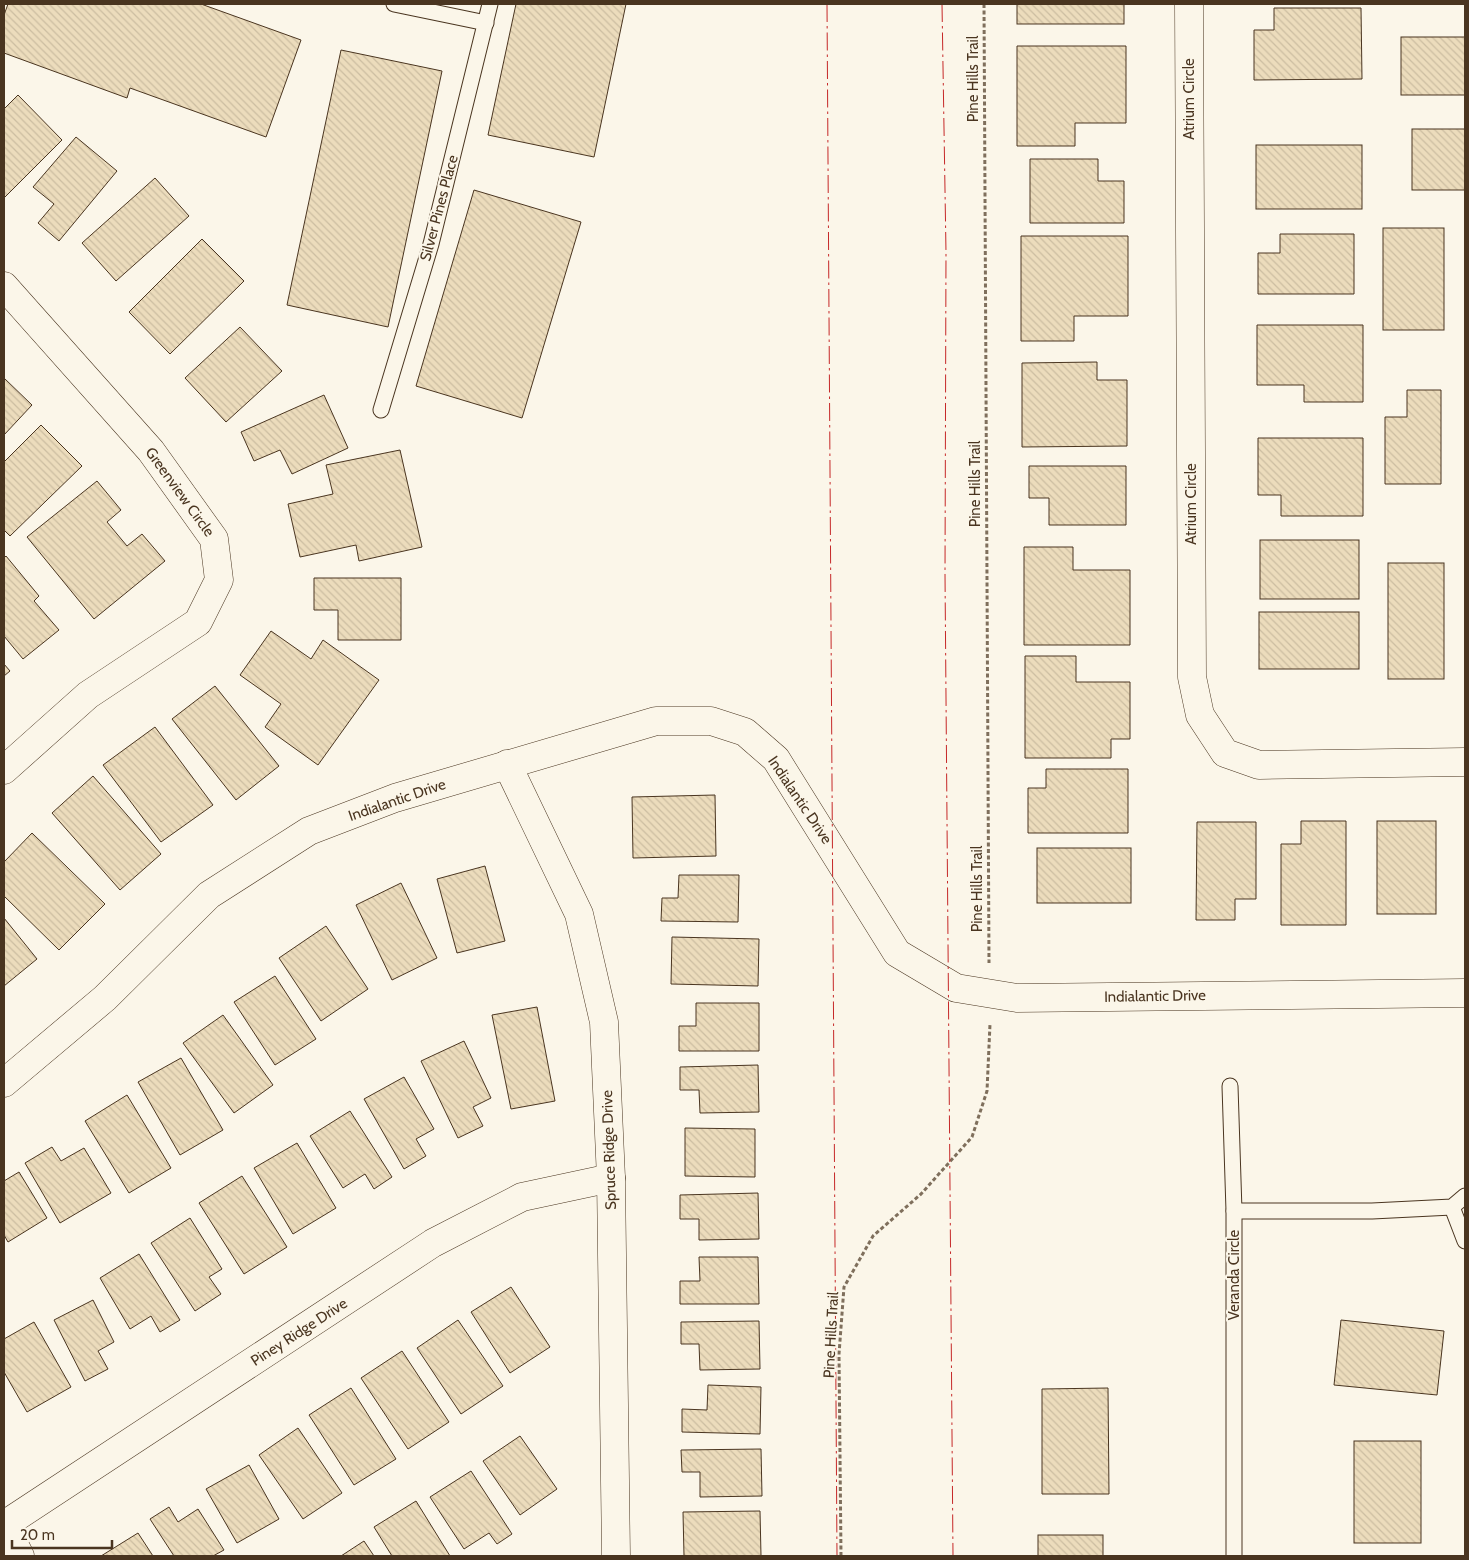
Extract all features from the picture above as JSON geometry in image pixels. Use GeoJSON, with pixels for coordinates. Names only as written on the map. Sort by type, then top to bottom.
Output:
{"type":"FeatureCollection","features":[{"type":"Feature","properties":{"kind":"street","name":"Atrium Circle"},"geometry":{"type":"LineString","coordinates":[[1189,4],[1192,677],[1200,715],[1225,753],[1259,765],[1465,762]]}},
{"type":"Feature","properties":{"kind":"street","name":"Greenview Circle"},"geometry":{"type":"LineString","coordinates":[[4,286],[152,451],[214,539],[219,580],[198,622],[88,695],[4,770]]}},
{"type":"Feature","properties":{"kind":"street","name":"Indialantic Drive"},"geometry":{"type":"LineString","coordinates":[[4,1083],[105,998],[209,895],[300,836],[395,798],[656,721],[711,721],[745,732],[776,759],[897,953],[956,988],[1017,998],[1465,993]]}},
{"type":"Feature","properties":{"kind":"street","name":"Spruce Ridge Drive"},"geometry":{"type":"LineString","coordinates":[[507,764],[579,914],[604,1022],[611,1178],[616,1556]]}},
{"type":"Feature","properties":{"kind":"street","name":"Piney Ridge Drive"},"geometry":{"type":"LineString","coordinates":[[4,1525],[433,1243],[522,1197],[611,1178]]}},
{"type":"Feature","properties":{"kind":"street"},"geometry":{"type":"LineString","coordinates":[[4,1525],[20,1556]]}},
{"type":"Feature","properties":{"kind":"lane"},"geometry":{"type":"LineString","coordinates":[[394,4],[486,23]]}},
{"type":"Feature","properties":{"kind":"lane","name":"Silver Pines Place"},"geometry":{"type":"LineString","coordinates":[[382,410],[431,244],[490,4]]}},
{"type":"Feature","properties":{"kind":"lane"},"geometry":{"type":"LineString","coordinates":[[1230,1086],[1234,1211]]}},
{"type":"Feature","properties":{"kind":"lane"},"geometry":{"type":"LineString","coordinates":[[1465,1196],[1452,1207],[1465,1241]]}},
{"type":"Feature","properties":{"kind":"lane","name":"Veranda Circle"},"geometry":{"type":"LineString","coordinates":[[1234,1556],[1234,1211],[1372,1211],[1452,1207]]}},
{"type":"Feature","properties":{"kind":"path","name":"Pine Hills Trail"},"geometry":{"type":"LineString","coordinates":[[984,4],[989,963]]}},
{"type":"Feature","properties":{"kind":"path","name":"Pine Hills Trail"},"geometry":{"type":"LineString","coordinates":[[841,1556],[839,1354],[844,1287],[873,1236],[921,1194],[972,1136],[986,1091],[990,1016]]}},
{"type":"Feature","properties":{"kind":"building"},"geometry":{"type":"Polygon","coordinates":[[[8,4],[201,4],[301,40],[266,137],[130,88],[127,98],[4,53],[4,15],[8,4]]]}},
{"type":"Feature","properties":{"kind":"building"},"geometry":{"type":"Polygon","coordinates":[[[516,4],[626,4],[594,157],[488,135],[516,4]]]}},
{"type":"Feature","properties":{"kind":"building"},"geometry":{"type":"Polygon","coordinates":[[[1017,4],[1124,4],[1124,24],[1017,24],[1017,4]]]}},
{"type":"Feature","properties":{"kind":"building"},"geometry":{"type":"Polygon","coordinates":[[[1274,8],[1361,8],[1362,79],[1254,80],[1254,30],[1274,30],[1274,8]]]}},
{"type":"Feature","properties":{"kind":"building"},"geometry":{"type":"Polygon","coordinates":[[[1401,37],[1465,37],[1465,95],[1401,95],[1401,37]]]}},
{"type":"Feature","properties":{"kind":"building"},"geometry":{"type":"Polygon","coordinates":[[[1017,46],[1126,46],[1126,123],[1075,123],[1075,146],[1017,146],[1017,46]]]}},
{"type":"Feature","properties":{"kind":"building"},"geometry":{"type":"Polygon","coordinates":[[[341,50],[442,71],[388,327],[287,305],[341,50]]]}},
{"type":"Feature","properties":{"kind":"building"},"geometry":{"type":"Polygon","coordinates":[[[18,95],[62,140],[4,198],[4,109],[18,95]]]}},
{"type":"Feature","properties":{"kind":"building"},"geometry":{"type":"Polygon","coordinates":[[[1412,129],[1465,129],[1465,190],[1412,190],[1412,129]]]}},
{"type":"Feature","properties":{"kind":"building"},"geometry":{"type":"Polygon","coordinates":[[[76,137],[117,171],[59,241],[38,223],[54,204],[33,187],[76,137]]]}},
{"type":"Feature","properties":{"kind":"building"},"geometry":{"type":"Polygon","coordinates":[[[1256,145],[1362,145],[1362,209],[1256,209],[1256,145]]]}},
{"type":"Feature","properties":{"kind":"building"},"geometry":{"type":"Polygon","coordinates":[[[1030,159],[1098,159],[1098,181],[1124,181],[1124,223],[1030,223],[1030,159]]]}},
{"type":"Feature","properties":{"kind":"building"},"geometry":{"type":"Polygon","coordinates":[[[155,178],[189,216],[116,281],[82,243],[155,178]]]}},
{"type":"Feature","properties":{"kind":"building"},"geometry":{"type":"Polygon","coordinates":[[[474,190],[581,222],[522,418],[416,386],[474,190]]]}},
{"type":"Feature","properties":{"kind":"building"},"geometry":{"type":"Polygon","coordinates":[[[1383,228],[1444,228],[1444,330],[1383,330],[1383,228]]]}},
{"type":"Feature","properties":{"kind":"building"},"geometry":{"type":"Polygon","coordinates":[[[1280,234],[1354,234],[1354,294],[1258,294],[1258,253],[1280,253],[1280,234]]]}},
{"type":"Feature","properties":{"kind":"building"},"geometry":{"type":"Polygon","coordinates":[[[1021,236],[1128,236],[1128,316],[1074,316],[1074,341],[1021,341],[1021,236]]]}},
{"type":"Feature","properties":{"kind":"building"},"geometry":{"type":"Polygon","coordinates":[[[202,239],[244,281],[170,354],[129,312],[202,239]]]}},
{"type":"Feature","properties":{"kind":"building"},"geometry":{"type":"Polygon","coordinates":[[[1257,325],[1363,325],[1363,402],[1304,402],[1304,385],[1257,385],[1257,325]]]}},
{"type":"Feature","properties":{"kind":"building"},"geometry":{"type":"Polygon","coordinates":[[[240,327],[282,371],[226,422],[185,378],[240,327]]]}},
{"type":"Feature","properties":{"kind":"building"},"geometry":{"type":"Polygon","coordinates":[[[1097,362],[1097,380],[1127,380],[1127,446],[1022,447],[1022,363],[1097,362]]]}},
{"type":"Feature","properties":{"kind":"building"},"geometry":{"type":"Polygon","coordinates":[[[4,378],[32,405],[4,435],[4,378]]]}},
{"type":"Feature","properties":{"kind":"building"},"geometry":{"type":"Polygon","coordinates":[[[1407,390],[1441,390],[1441,484],[1385,484],[1385,417],[1407,417],[1407,390]]]}},
{"type":"Feature","properties":{"kind":"building"},"geometry":{"type":"Polygon","coordinates":[[[324,395],[348,448],[292,474],[280,450],[254,461],[241,432],[324,395]]]}},
{"type":"Feature","properties":{"kind":"building"},"geometry":{"type":"Polygon","coordinates":[[[41,425],[82,466],[10,536],[4,530],[4,462],[41,425]]]}},
{"type":"Feature","properties":{"kind":"building"},"geometry":{"type":"Polygon","coordinates":[[[1258,438],[1363,438],[1363,516],[1281,516],[1281,495],[1258,495],[1258,438]]]}},
{"type":"Feature","properties":{"kind":"building"},"geometry":{"type":"Polygon","coordinates":[[[400,450],[422,547],[359,561],[356,545],[300,557],[288,504],[333,494],[326,465],[400,450]]]}},
{"type":"Feature","properties":{"kind":"building"},"geometry":{"type":"Polygon","coordinates":[[[1029,466],[1126,466],[1126,525],[1049,525],[1049,498],[1029,498],[1029,466]]]}},
{"type":"Feature","properties":{"kind":"building"},"geometry":{"type":"Polygon","coordinates":[[[97,481],[121,510],[107,522],[127,546],[142,534],[165,561],[94,619],[27,537],[97,481]]]}},
{"type":"Feature","properties":{"kind":"building"},"geometry":{"type":"Polygon","coordinates":[[[1260,540],[1359,540],[1359,599],[1260,599],[1260,540]]]}},
{"type":"Feature","properties":{"kind":"building"},"geometry":{"type":"Polygon","coordinates":[[[1024,547],[1073,547],[1073,570],[1130,570],[1130,645],[1024,645],[1024,547]]]}},
{"type":"Feature","properties":{"kind":"building"},"geometry":{"type":"Polygon","coordinates":[[[6,556],[39,596],[34,601],[59,630],[23,659],[4,636],[4,558],[6,556]]]}},
{"type":"Feature","properties":{"kind":"building"},"geometry":{"type":"Polygon","coordinates":[[[1388,563],[1444,563],[1444,679],[1388,679],[1388,563]]]}},
{"type":"Feature","properties":{"kind":"building"},"geometry":{"type":"Polygon","coordinates":[[[314,578],[401,578],[401,640],[338,640],[338,610],[314,610],[314,578]]]}},
{"type":"Feature","properties":{"kind":"building"},"geometry":{"type":"Polygon","coordinates":[[[1259,612],[1359,612],[1359,669],[1259,669],[1259,612]]]}},
{"type":"Feature","properties":{"kind":"building"},"geometry":{"type":"Polygon","coordinates":[[[271,631],[311,659],[323,640],[379,680],[318,765],[265,727],[281,704],[240,675],[271,631]]]}},
{"type":"Feature","properties":{"kind":"building"},"geometry":{"type":"Polygon","coordinates":[[[1025,656],[1076,656],[1076,682],[1130,682],[1130,739],[1111,739],[1111,758],[1025,758],[1025,656]]]}},
{"type":"Feature","properties":{"kind":"building"},"geometry":{"type":"Polygon","coordinates":[[[4,664],[10,671],[4,676],[4,664]]]}},
{"type":"Feature","properties":{"kind":"building"},"geometry":{"type":"Polygon","coordinates":[[[215,686],[279,766],[236,800],[172,719],[215,686]]]}},
{"type":"Feature","properties":{"kind":"building"},"geometry":{"type":"Polygon","coordinates":[[[155,727],[213,805],[161,842],[103,765],[155,727]]]}},
{"type":"Feature","properties":{"kind":"building"},"geometry":{"type":"Polygon","coordinates":[[[1046,769],[1128,769],[1128,833],[1028,833],[1028,788],[1046,788],[1046,769]]]}},
{"type":"Feature","properties":{"kind":"building"},"geometry":{"type":"Polygon","coordinates":[[[93,776],[161,854],[120,890],[52,813],[93,776]]]}},
{"type":"Feature","properties":{"kind":"building"},"geometry":{"type":"Polygon","coordinates":[[[715,795],[716,856],[633,858],[632,797],[715,795]]]}},
{"type":"Feature","properties":{"kind":"building"},"geometry":{"type":"Polygon","coordinates":[[[1301,821],[1346,821],[1346,925],[1281,925],[1281,844],[1301,844],[1301,821]]]}},
{"type":"Feature","properties":{"kind":"building"},"geometry":{"type":"Polygon","coordinates":[[[1377,821],[1436,821],[1436,914],[1377,914],[1377,821]]]}},
{"type":"Feature","properties":{"kind":"building"},"geometry":{"type":"Polygon","coordinates":[[[1197,822],[1256,822],[1256,899],[1235,899],[1235,920],[1196,920],[1197,822]]]}},
{"type":"Feature","properties":{"kind":"building"},"geometry":{"type":"Polygon","coordinates":[[[32,833],[105,904],[59,950],[4,896],[4,862],[32,833]]]}},
{"type":"Feature","properties":{"kind":"building"},"geometry":{"type":"Polygon","coordinates":[[[1037,848],[1131,848],[1131,903],[1037,903],[1037,848]]]}},
{"type":"Feature","properties":{"kind":"building"},"geometry":{"type":"Polygon","coordinates":[[[485,866],[505,941],[457,953],[437,879],[485,866]]]}},
{"type":"Feature","properties":{"kind":"building"},"geometry":{"type":"Polygon","coordinates":[[[679,875],[739,875],[738,922],[661,921],[662,898],[678,898],[679,875]]]}},
{"type":"Feature","properties":{"kind":"building"},"geometry":{"type":"Polygon","coordinates":[[[401,883],[437,958],[392,980],[356,905],[401,883]]]}},
{"type":"Feature","properties":{"kind":"building"},"geometry":{"type":"Polygon","coordinates":[[[4,918],[37,959],[4,986],[4,918]]]}},
{"type":"Feature","properties":{"kind":"building"},"geometry":{"type":"Polygon","coordinates":[[[326,926],[368,989],[321,1021],[279,958],[326,926]]]}},
{"type":"Feature","properties":{"kind":"building"},"geometry":{"type":"Polygon","coordinates":[[[672,937],[759,939],[758,986],[671,984],[672,937]]]}},
{"type":"Feature","properties":{"kind":"building"},"geometry":{"type":"Polygon","coordinates":[[[275,976],[316,1039],[275,1065],[234,1002],[275,976]]]}},
{"type":"Feature","properties":{"kind":"building"},"geometry":{"type":"Polygon","coordinates":[[[696,1003],[759,1003],[759,1051],[679,1051],[679,1026],[696,1026],[696,1003]]]}},
{"type":"Feature","properties":{"kind":"building"},"geometry":{"type":"Polygon","coordinates":[[[537,1007],[555,1101],[511,1109],[492,1015],[537,1007]]]}},
{"type":"Feature","properties":{"kind":"building"},"geometry":{"type":"Polygon","coordinates":[[[223,1015],[273,1085],[234,1113],[183,1043],[223,1015]]]}},
{"type":"Feature","properties":{"kind":"building"},"geometry":{"type":"Polygon","coordinates":[[[464,1041],[491,1098],[473,1107],[483,1126],[458,1138],[421,1061],[464,1041]]]}},
{"type":"Feature","properties":{"kind":"building"},"geometry":{"type":"Polygon","coordinates":[[[181,1058],[223,1130],[180,1155],[138,1082],[181,1058]]]}},
{"type":"Feature","properties":{"kind":"building"},"geometry":{"type":"Polygon","coordinates":[[[758,1065],[759,1112],[700,1113],[699,1090],[680,1090],[680,1067],[758,1065]]]}},
{"type":"Feature","properties":{"kind":"building"},"geometry":{"type":"Polygon","coordinates":[[[404,1077],[434,1129],[416,1139],[426,1156],[404,1169],[364,1099],[404,1077]]]}},
{"type":"Feature","properties":{"kind":"building"},"geometry":{"type":"Polygon","coordinates":[[[127,1095],[171,1168],[129,1193],[85,1121],[127,1095]]]}},
{"type":"Feature","properties":{"kind":"building"},"geometry":{"type":"Polygon","coordinates":[[[350,1111],[392,1177],[374,1189],[365,1174],[343,1188],[310,1136],[350,1111]]]}},
{"type":"Feature","properties":{"kind":"building"},"geometry":{"type":"Polygon","coordinates":[[[685,1128],[755,1129],[755,1177],[685,1176],[685,1128]]]}},
{"type":"Feature","properties":{"kind":"building"},"geometry":{"type":"Polygon","coordinates":[[[297,1143],[336,1208],[293,1234],[254,1168],[297,1143]]]}},
{"type":"Feature","properties":{"kind":"building"},"geometry":{"type":"Polygon","coordinates":[[[52,1147],[61,1161],[84,1148],[111,1193],[60,1223],[25,1163],[52,1147]]]}},
{"type":"Feature","properties":{"kind":"building"},"geometry":{"type":"Polygon","coordinates":[[[19,1172],[47,1218],[8,1242],[4,1235],[4,1181],[19,1172]]]}},
{"type":"Feature","properties":{"kind":"building"},"geometry":{"type":"Polygon","coordinates":[[[242,1176],[287,1247],[244,1274],[199,1203],[242,1176]]]}},
{"type":"Feature","properties":{"kind":"building"},"geometry":{"type":"Polygon","coordinates":[[[758,1193],[759,1239],[699,1240],[699,1219],[680,1219],[680,1195],[758,1193]]]}},
{"type":"Feature","properties":{"kind":"building"},"geometry":{"type":"Polygon","coordinates":[[[190,1218],[222,1269],[209,1277],[221,1294],[195,1311],[151,1243],[190,1218]]]}},
{"type":"Feature","properties":{"kind":"building"},"geometry":{"type":"Polygon","coordinates":[[[139,1254],[180,1320],[160,1332],[151,1316],[130,1329],[100,1278],[139,1254]]]}},
{"type":"Feature","properties":{"kind":"building"},"geometry":{"type":"Polygon","coordinates":[[[699,1257],[758,1257],[759,1304],[680,1304],[680,1281],[700,1281],[699,1257]]]}},
{"type":"Feature","properties":{"kind":"building"},"geometry":{"type":"Polygon","coordinates":[[[511,1287],[550,1347],[510,1373],[471,1312],[511,1287]]]}},
{"type":"Feature","properties":{"kind":"building"},"geometry":{"type":"Polygon","coordinates":[[[93,1300],[114,1342],[98,1351],[108,1369],[85,1381],[54,1320],[93,1300]]]}},
{"type":"Feature","properties":{"kind":"building"},"geometry":{"type":"Polygon","coordinates":[[[458,1320],[503,1386],[461,1414],[417,1348],[458,1320]]]}},
{"type":"Feature","properties":{"kind":"building"},"geometry":{"type":"Polygon","coordinates":[[[1341,1320],[1444,1331],[1437,1395],[1334,1385],[1341,1320]]]}},
{"type":"Feature","properties":{"kind":"building"},"geometry":{"type":"Polygon","coordinates":[[[759,1321],[760,1369],[700,1370],[699,1344],[681,1344],[681,1322],[759,1321]]]}},
{"type":"Feature","properties":{"kind":"building"},"geometry":{"type":"Polygon","coordinates":[[[34,1322],[71,1387],[27,1412],[4,1372],[4,1339],[34,1322]]]}},
{"type":"Feature","properties":{"kind":"building"},"geometry":{"type":"Polygon","coordinates":[[[402,1351],[449,1422],[408,1449],[361,1378],[402,1351]]]}},
{"type":"Feature","properties":{"kind":"building"},"geometry":{"type":"Polygon","coordinates":[[[708,1385],[761,1387],[760,1434],[682,1432],[682,1409],[707,1410],[708,1385]]]}},
{"type":"Feature","properties":{"kind":"building"},"geometry":{"type":"Polygon","coordinates":[[[351,1388],[396,1459],[354,1485],[309,1415],[351,1388]]]}},
{"type":"Feature","properties":{"kind":"building"},"geometry":{"type":"Polygon","coordinates":[[[1108,1388],[1109,1494],[1042,1494],[1042,1389],[1108,1388]]]}},
{"type":"Feature","properties":{"kind":"building"},"geometry":{"type":"Polygon","coordinates":[[[298,1428],[342,1493],[303,1519],[259,1455],[298,1428]]]}},
{"type":"Feature","properties":{"kind":"building"},"geometry":{"type":"Polygon","coordinates":[[[520,1436],[557,1489],[520,1515],[483,1461],[520,1436]]]}},
{"type":"Feature","properties":{"kind":"building"},"geometry":{"type":"Polygon","coordinates":[[[1354,1441],[1421,1441],[1421,1543],[1354,1543],[1354,1441]]]}},
{"type":"Feature","properties":{"kind":"building"},"geometry":{"type":"Polygon","coordinates":[[[761,1449],[762,1496],[700,1497],[700,1472],[682,1472],[681,1450],[761,1449]]]}},
{"type":"Feature","properties":{"kind":"building"},"geometry":{"type":"Polygon","coordinates":[[[249,1465],[279,1519],[237,1543],[206,1489],[249,1465]]]}},
{"type":"Feature","properties":{"kind":"building"},"geometry":{"type":"Polygon","coordinates":[[[471,1471],[512,1534],[497,1544],[489,1533],[464,1549],[430,1497],[471,1471]]]}},
{"type":"Feature","properties":{"kind":"building"},"geometry":{"type":"Polygon","coordinates":[[[416,1501],[450,1556],[392,1556],[374,1527],[416,1501]]]}},
{"type":"Feature","properties":{"kind":"building"},"geometry":{"type":"Polygon","coordinates":[[[169,1507],[178,1522],[198,1509],[224,1550],[213,1556],[174,1556],[150,1519],[169,1507]]]}},
{"type":"Feature","properties":{"kind":"building"},"geometry":{"type":"Polygon","coordinates":[[[760,1511],[761,1556],[684,1556],[683,1512],[760,1511]]]}},
{"type":"Feature","properties":{"kind":"building"},"geometry":{"type":"Polygon","coordinates":[[[138,1533],[153,1556],[101,1556],[138,1533]]]}},
{"type":"Feature","properties":{"kind":"building"},"geometry":{"type":"Polygon","coordinates":[[[1038,1535],[1103,1535],[1103,1556],[1038,1556],[1038,1535]]]}},
{"type":"Feature","properties":{"kind":"building"},"geometry":{"type":"Polygon","coordinates":[[[364,1541],[374,1556],[341,1556],[364,1541]]]}},
{"type":"Feature","properties":{"kind":"power"},"geometry":{"type":"LineString","coordinates":[[827,4],[837,1556]]}},
{"type":"Feature","properties":{"kind":"power"},"geometry":{"type":"LineString","coordinates":[[942,4],[946,252],[945,574],[953,1556]]}}]}
